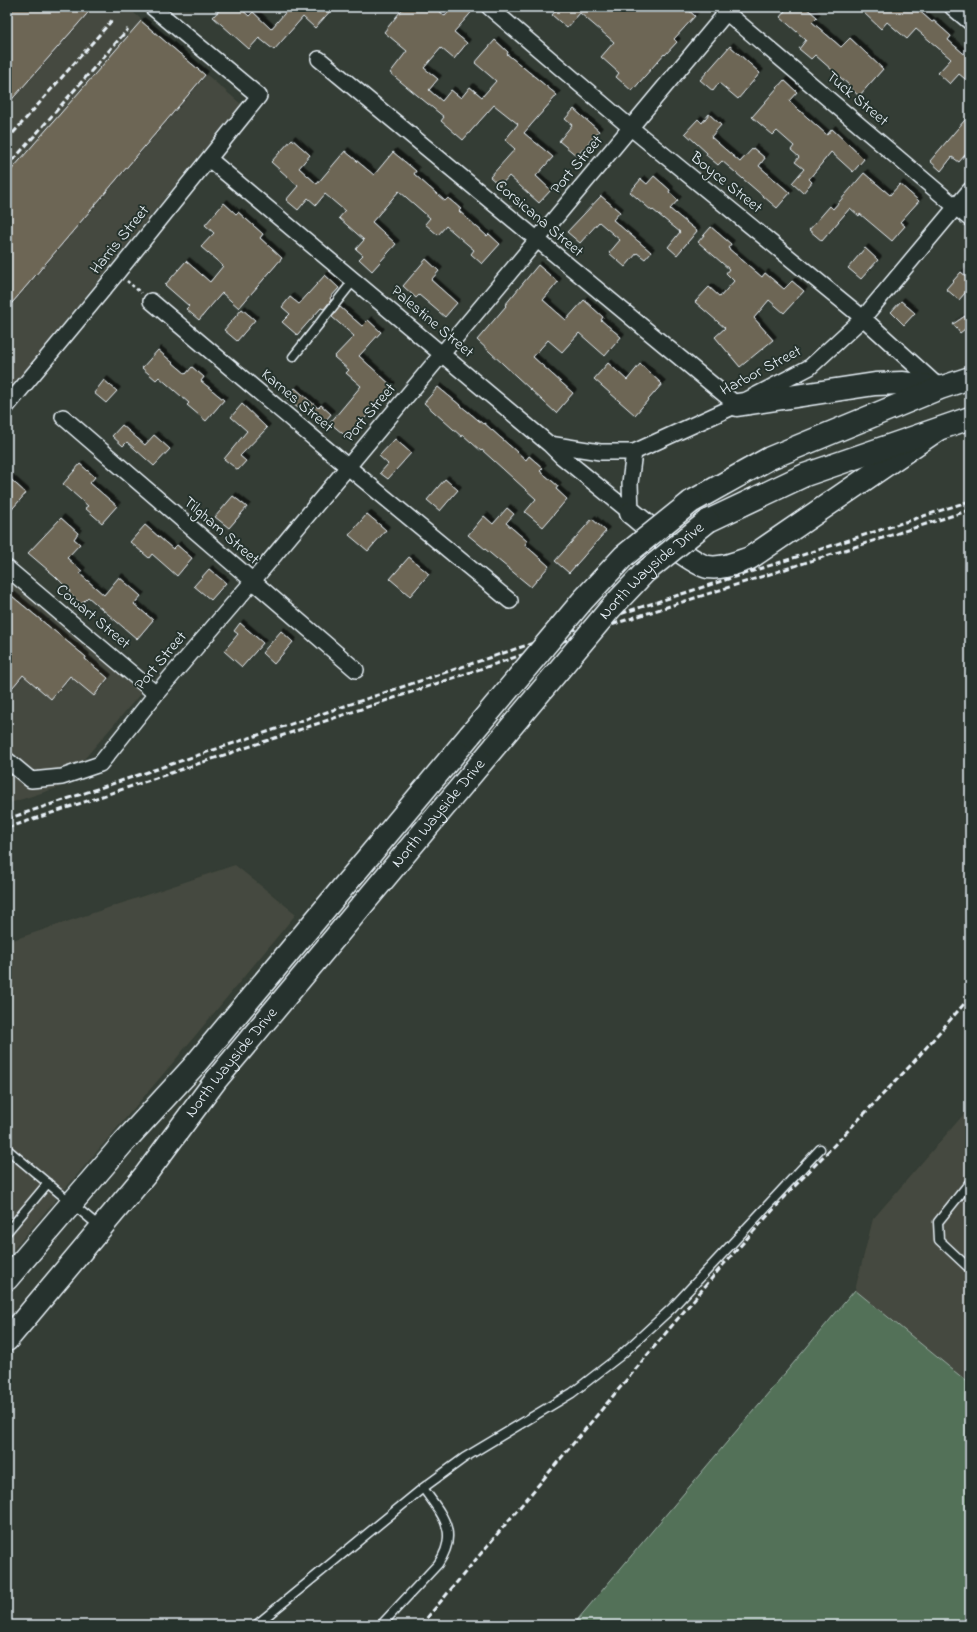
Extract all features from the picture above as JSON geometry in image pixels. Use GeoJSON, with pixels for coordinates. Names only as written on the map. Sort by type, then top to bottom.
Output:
{"type":"FeatureCollection","features":[{"type":"Feature","properties":{"kind":"main road","name":"North Wayside Drive"},"geometry":{"type":"LineString","coordinates":[[7,1280],[71,1202],[193,1067],[583,600],[624,556],[691,502],[770,458],[940,388],[970,378]]}},
{"type":"Feature","properties":{"kind":"main road"},"geometry":{"type":"LineString","coordinates":[[737,405],[874,384],[902,384],[940,388]]}},
{"type":"Feature","properties":{"kind":"main road","name":"North Wayside Drive"},"geometry":{"type":"LineString","coordinates":[[7,1340],[146,1174],[216,1080],[610,609],[645,572],[708,521],[805,475],[970,418]]}},
{"type":"Feature","properties":{"kind":"main road"},"geometry":{"type":"LineString","coordinates":[[631,513],[692,560],[706,566],[726,567],[750,558],[937,430]]}},
{"type":"Feature","properties":{"kind":"street","name":"Harris Street"},"geometry":{"type":"LineString","coordinates":[[7,406],[210,159],[259,96],[152,7]]}},
{"type":"Feature","properties":{"kind":"street","name":"Boyce Street"},"geometry":{"type":"LineString","coordinates":[[488,7],[631,128],[863,318],[940,388]]}},
{"type":"Feature","properties":{"kind":"street"},"geometry":{"type":"LineString","coordinates":[[952,7],[970,22]]}},
{"type":"Feature","properties":{"kind":"street","name":"Port Street"},"geometry":{"type":"LineString","coordinates":[[7,760],[31,780],[62,777],[100,764],[156,694],[252,582],[631,128],[726,9]]}},
{"type":"Feature","properties":{"kind":"street","name":"Tuck Street"},"geometry":{"type":"LineString","coordinates":[[726,9],[970,219]]}},
{"type":"Feature","properties":{"kind":"street","name":"Corsicana Street"},"geometry":{"type":"LineString","coordinates":[[320,59],[737,405]]}},
{"type":"Feature","properties":{"kind":"street","name":"Palestine Street"},"geometry":{"type":"LineString","coordinates":[[210,159],[443,354],[549,444],[560,456],[631,513]]}},
{"type":"Feature","properties":{"kind":"street","name":"Harbor Street"},"geometry":{"type":"LineString","coordinates":[[634,452],[737,405],[810,367],[863,318],[970,190]]}},
{"type":"Feature","properties":{"kind":"street","name":"Karnes Street"},"geometry":{"type":"LineString","coordinates":[[151,301],[510,601]]}},
{"type":"Feature","properties":{"kind":"street","name":"Tilgham Street"},"geometry":{"type":"LineString","coordinates":[[63,417],[252,582],[356,670]]}},
{"type":"Feature","properties":{"kind":"street"},"geometry":{"type":"LineString","coordinates":[[549,444],[600,452],[634,452],[630,483],[631,513]]}},
{"type":"Feature","properties":{"kind":"street","name":"Cowart Street"},"geometry":{"type":"LineString","coordinates":[[7,568],[156,694]]}},
{"type":"Feature","properties":{"kind":"lane"},"geometry":{"type":"LineString","coordinates":[[293,357],[354,280]]}},
{"type":"Feature","properties":{"kind":"lane"},"geometry":{"type":"LineString","coordinates":[[7,1148],[101,1228]]}},
{"type":"Feature","properties":{"kind":"lane"},"geometry":{"type":"LineString","coordinates":[[256,1625],[423,1488],[464,1458],[572,1393],[620,1356],[672,1308],[820,1148]]}},
{"type":"Feature","properties":{"kind":"lane"},"geometry":{"type":"LineString","coordinates":[[970,1182],[938,1222],[939,1240],[970,1269]]}},
{"type":"Feature","properties":{"kind":"lane"},"geometry":{"type":"LineString","coordinates":[[7,1232],[48,1183]]}},
{"type":"Feature","properties":{"kind":"lane"},"geometry":{"type":"LineString","coordinates":[[381,1625],[438,1564],[447,1546],[449,1538],[445,1520],[423,1488]]}},
{"type":"Feature","properties":{"kind":"path"},"geometry":{"type":"LineString","coordinates":[[117,273],[151,301]]}},
{"type":"Feature","properties":{"kind":"shaded area"},"geometry":{"type":"Polygon","coordinates":[[[7,7],[127,7],[241,104],[7,393],[7,7]]]}},
{"type":"Feature","properties":{"kind":"shaded area"},"geometry":{"type":"Polygon","coordinates":[[[7,578],[142,692],[60,787],[7,804],[7,578]]]}},
{"type":"Feature","properties":{"kind":"shaded area"},"geometry":{"type":"Polygon","coordinates":[[[235,865],[296,914],[170,1066],[7,1257],[7,942],[235,865]]]}},
{"type":"Feature","properties":{"kind":"shaded area"},"geometry":{"type":"Polygon","coordinates":[[[970,1107],[970,1384],[855,1290],[873,1219],[970,1107]]]}},
{"type":"Feature","properties":{"kind":"green space"},"geometry":{"type":"Polygon","coordinates":[[[855,1290],[970,1384],[970,1625],[573,1625],[855,1290]]]}},
{"type":"Feature","properties":{"kind":"building"},"geometry":{"type":"Polygon","coordinates":[[[7,7],[93,7],[7,105],[7,7]]]}},
{"type":"Feature","properties":{"kind":"building"},"geometry":{"type":"Polygon","coordinates":[[[222,7],[239,7],[249,16],[253,12],[271,29],[290,7],[334,7],[315,28],[303,17],[274,50],[259,38],[249,49],[213,17],[222,7]]]}},
{"type":"Feature","properties":{"kind":"building"},"geometry":{"type":"Polygon","coordinates":[[[404,7],[434,7],[445,16],[453,7],[476,7],[454,32],[467,43],[454,59],[441,48],[424,68],[438,79],[429,90],[442,101],[451,90],[461,98],[470,87],[482,97],[496,81],[475,63],[495,40],[508,52],[507,54],[557,95],[524,133],[553,157],[536,176],[551,190],[539,203],[509,176],[500,186],[490,177],[515,149],[505,140],[518,124],[494,105],[463,140],[441,121],[444,117],[390,73],[407,51],[384,32],[404,7]]]}},
{"type":"Feature","properties":{"kind":"building"},"geometry":{"type":"Polygon","coordinates":[[[559,7],[685,7],[695,16],[674,39],[677,42],[665,55],[664,54],[632,91],[616,77],[619,73],[601,57],[614,42],[580,13],[567,28],[552,15],[559,7]]]}},
{"type":"Feature","properties":{"kind":"building"},"geometry":{"type":"Polygon","coordinates":[[[788,7],[805,7],[817,17],[812,22],[841,47],[850,38],[883,69],[859,96],[848,86],[849,85],[815,55],[811,59],[799,49],[806,40],[780,17],[788,7]]]}},
{"type":"Feature","properties":{"kind":"building"},"geometry":{"type":"Polygon","coordinates":[[[867,7],[915,7],[932,22],[934,21],[951,36],[948,40],[970,59],[970,83],[959,74],[950,84],[938,73],[951,59],[916,29],[907,39],[887,22],[881,29],[863,12],[867,7]]]}},
{"type":"Feature","properties":{"kind":"building"},"geometry":{"type":"Polygon","coordinates":[[[141,21],[205,75],[7,309],[7,175],[141,21]]]}},
{"type":"Feature","properties":{"kind":"building"},"geometry":{"type":"Polygon","coordinates":[[[730,46],[760,73],[738,99],[719,83],[713,91],[700,80],[730,46]]]}},
{"type":"Feature","properties":{"kind":"building"},"geometry":{"type":"Polygon","coordinates":[[[784,80],[797,92],[789,101],[827,135],[832,129],[864,159],[853,172],[831,152],[809,179],[812,182],[803,193],[792,183],[804,169],[795,162],[799,157],[791,150],[794,146],[777,131],[773,135],[752,117],[784,80]]]}},
{"type":"Feature","properties":{"kind":"building"},"geometry":{"type":"Polygon","coordinates":[[[574,109],[599,131],[577,156],[559,141],[572,125],[565,119],[574,109]]]}},
{"type":"Feature","properties":{"kind":"building"},"geometry":{"type":"Polygon","coordinates":[[[709,114],[721,125],[711,137],[740,162],[753,148],[765,158],[759,166],[790,193],[777,208],[722,161],[718,165],[685,133],[698,119],[702,123],[709,114]]]}},
{"type":"Feature","properties":{"kind":"building"},"geometry":{"type":"Polygon","coordinates":[[[970,114],[970,149],[959,162],[952,157],[941,171],[930,161],[970,114]]]}},
{"type":"Feature","properties":{"kind":"building"},"geometry":{"type":"Polygon","coordinates":[[[292,139],[310,155],[299,168],[317,184],[345,151],[374,175],[393,152],[416,171],[414,174],[445,201],[448,198],[461,209],[459,211],[487,236],[489,234],[500,244],[482,264],[471,254],[474,250],[446,226],[438,235],[425,224],[430,218],[399,191],[372,222],[396,244],[372,271],[359,259],[363,255],[356,249],[364,240],[339,218],[345,211],[325,194],[316,205],[308,198],[298,210],[286,200],[298,186],[271,162],[292,139]]]}},
{"type":"Feature","properties":{"kind":"building"},"geometry":{"type":"Polygon","coordinates":[[[864,173],[890,195],[900,184],[919,201],[900,222],[905,226],[892,241],[860,214],[859,216],[850,208],[822,241],[809,230],[830,206],[833,209],[864,173]]]}},
{"type":"Feature","properties":{"kind":"building"},"geometry":{"type":"Polygon","coordinates":[[[654,176],[670,190],[669,192],[678,200],[670,209],[697,231],[677,255],[668,247],[680,232],[630,192],[641,179],[647,184],[654,176]]]}},
{"type":"Feature","properties":{"kind":"building"},"geometry":{"type":"Polygon","coordinates":[[[601,196],[620,212],[613,220],[651,252],[645,259],[637,253],[625,267],[609,253],[620,240],[599,222],[580,243],[567,232],[601,196]]]}},
{"type":"Feature","properties":{"kind":"building"},"geometry":{"type":"Polygon","coordinates":[[[224,203],[236,214],[238,212],[263,234],[260,238],[282,258],[239,308],[222,293],[199,320],[186,309],[189,306],[165,285],[186,261],[210,282],[223,266],[201,247],[214,233],[205,225],[224,203]]]}},
{"type":"Feature","properties":{"kind":"building"},"geometry":{"type":"Polygon","coordinates":[[[711,227],[731,244],[728,248],[762,277],[765,273],[784,289],[792,281],[804,291],[784,313],[769,300],[754,318],[773,340],[740,367],[715,337],[725,328],[695,302],[709,287],[720,297],[734,281],[726,273],[729,269],[698,242],[711,227]]]}},
{"type":"Feature","properties":{"kind":"building"},"geometry":{"type":"Polygon","coordinates":[[[865,248],[878,260],[861,279],[848,268],[865,248]]]}},
{"type":"Feature","properties":{"kind":"building"},"geometry":{"type":"Polygon","coordinates":[[[426,259],[439,271],[431,280],[457,303],[445,317],[419,295],[416,298],[403,286],[426,259]]]}},
{"type":"Feature","properties":{"kind":"building"},"geometry":{"type":"Polygon","coordinates":[[[538,265],[558,282],[543,300],[566,320],[584,300],[603,317],[601,320],[621,337],[605,356],[579,333],[562,352],[548,340],[533,357],[573,393],[556,413],[477,340],[538,265]]]}},
{"type":"Feature","properties":{"kind":"building"},"geometry":{"type":"Polygon","coordinates":[[[961,272],[970,280],[970,287],[959,300],[946,289],[961,272]]]}},
{"type":"Feature","properties":{"kind":"building"},"geometry":{"type":"Polygon","coordinates":[[[325,275],[339,288],[330,298],[331,300],[324,309],[321,308],[297,335],[282,322],[290,314],[282,307],[290,297],[299,304],[325,275]]]}},
{"type":"Feature","properties":{"kind":"building"},"geometry":{"type":"Polygon","coordinates":[[[901,301],[915,313],[904,325],[891,312],[901,301]]]}},
{"type":"Feature","properties":{"kind":"building"},"geometry":{"type":"Polygon","coordinates":[[[340,307],[362,326],[368,320],[381,332],[359,356],[392,386],[370,410],[371,411],[348,438],[330,423],[361,386],[346,373],[349,370],[334,357],[354,336],[332,317],[340,307]]]}},
{"type":"Feature","properties":{"kind":"building"},"geometry":{"type":"Polygon","coordinates":[[[242,309],[255,320],[237,341],[224,330],[242,309]]]}},
{"type":"Feature","properties":{"kind":"building"},"geometry":{"type":"Polygon","coordinates":[[[965,316],[970,325],[960,333],[953,324],[965,316]]]}},
{"type":"Feature","properties":{"kind":"building"},"geometry":{"type":"Polygon","coordinates":[[[158,350],[186,374],[192,367],[204,377],[201,381],[224,400],[206,421],[187,405],[189,403],[159,377],[156,380],[142,368],[158,350]]]}},
{"type":"Feature","properties":{"kind":"building"},"geometry":{"type":"Polygon","coordinates":[[[608,363],[627,380],[640,364],[662,384],[635,415],[594,379],[608,363]]]}},
{"type":"Feature","properties":{"kind":"building"},"geometry":{"type":"Polygon","coordinates":[[[104,380],[117,391],[106,403],[94,393],[104,380]]]}},
{"type":"Feature","properties":{"kind":"building"},"geometry":{"type":"Polygon","coordinates":[[[438,387],[483,424],[484,423],[526,460],[529,456],[543,468],[540,471],[558,486],[556,489],[567,499],[543,527],[525,512],[536,499],[482,450],[481,451],[463,435],[462,437],[424,403],[438,387]]]}},
{"type":"Feature","properties":{"kind":"building"},"geometry":{"type":"Polygon","coordinates":[[[295,388],[318,408],[321,405],[331,414],[322,425],[300,406],[298,408],[286,398],[295,388]]]}},
{"type":"Feature","properties":{"kind":"building"},"geometry":{"type":"Polygon","coordinates":[[[242,404],[267,428],[240,456],[246,461],[238,470],[224,459],[247,431],[231,417],[242,404]]]}},
{"type":"Feature","properties":{"kind":"building"},"geometry":{"type":"Polygon","coordinates":[[[122,425],[145,445],[154,435],[170,449],[154,466],[127,442],[123,446],[112,436],[122,425]]]}},
{"type":"Feature","properties":{"kind":"building"},"geometry":{"type":"Polygon","coordinates":[[[395,439],[411,453],[388,479],[380,473],[388,464],[379,456],[395,439]]]}},
{"type":"Feature","properties":{"kind":"building"},"geometry":{"type":"Polygon","coordinates":[[[80,464],[95,477],[90,483],[117,506],[102,523],[85,508],[88,506],[63,484],[80,464]]]}},
{"type":"Feature","properties":{"kind":"building"},"geometry":{"type":"Polygon","coordinates":[[[7,476],[26,493],[7,515],[7,476]]]}},
{"type":"Feature","properties":{"kind":"building"},"geometry":{"type":"Polygon","coordinates":[[[445,479],[458,490],[440,511],[427,500],[445,479]]]}},
{"type":"Feature","properties":{"kind":"building"},"geometry":{"type":"Polygon","coordinates":[[[233,496],[247,507],[229,528],[215,517],[233,496]]]}},
{"type":"Feature","properties":{"kind":"building"},"geometry":{"type":"Polygon","coordinates":[[[507,508],[514,514],[506,523],[527,541],[525,545],[549,566],[531,587],[468,535],[484,516],[493,524],[507,508]]]}},
{"type":"Feature","properties":{"kind":"building"},"geometry":{"type":"Polygon","coordinates":[[[367,514],[386,530],[368,551],[349,535],[367,514]]]}},
{"type":"Feature","properties":{"kind":"building"},"geometry":{"type":"Polygon","coordinates":[[[61,518],[78,533],[74,539],[80,544],[67,558],[82,571],[80,574],[104,595],[119,577],[141,596],[134,604],[153,620],[137,639],[88,597],[81,604],[69,593],[70,591],[55,576],[28,553],[61,518]]]}},
{"type":"Feature","properties":{"kind":"building"},"geometry":{"type":"Polygon","coordinates":[[[592,519],[606,531],[569,573],[555,561],[592,519]]]}},
{"type":"Feature","properties":{"kind":"building"},"geometry":{"type":"Polygon","coordinates":[[[145,525],[173,549],[177,545],[192,558],[177,576],[152,554],[149,558],[130,542],[145,525]]]}},
{"type":"Feature","properties":{"kind":"building"},"geometry":{"type":"Polygon","coordinates":[[[409,557],[429,574],[410,596],[390,579],[409,557]]]}},
{"type":"Feature","properties":{"kind":"building"},"geometry":{"type":"Polygon","coordinates":[[[209,569],[226,583],[211,600],[194,586],[209,569]]]}},
{"type":"Feature","properties":{"kind":"building"},"geometry":{"type":"Polygon","coordinates":[[[7,592],[86,657],[85,659],[108,678],[94,696],[70,676],[51,699],[23,675],[7,694],[7,592]]]}},
{"type":"Feature","properties":{"kind":"building"},"geometry":{"type":"Polygon","coordinates":[[[240,623],[263,643],[242,667],[224,651],[238,634],[234,631],[240,623]]]}},
{"type":"Feature","properties":{"kind":"building"},"geometry":{"type":"Polygon","coordinates":[[[281,631],[293,642],[274,664],[262,653],[281,631]]]}},
{"type":"Feature","properties":{"kind":"railway"},"geometry":{"type":"LineString","coordinates":[[7,140],[113,19]]}},
{"type":"Feature","properties":{"kind":"railway"},"geometry":{"type":"LineString","coordinates":[[7,167],[128,29]]}},
{"type":"Feature","properties":{"kind":"railway"},"geometry":{"type":"LineString","coordinates":[[7,819],[632,610],[970,501]]}},
{"type":"Feature","properties":{"kind":"railway"},"geometry":{"type":"LineString","coordinates":[[7,828],[623,621],[970,510]]}},
{"type":"Feature","properties":{"kind":"railway"},"geometry":{"type":"LineString","coordinates":[[421,1625],[722,1266],[793,1188],[911,1065],[970,997]]}}]}
